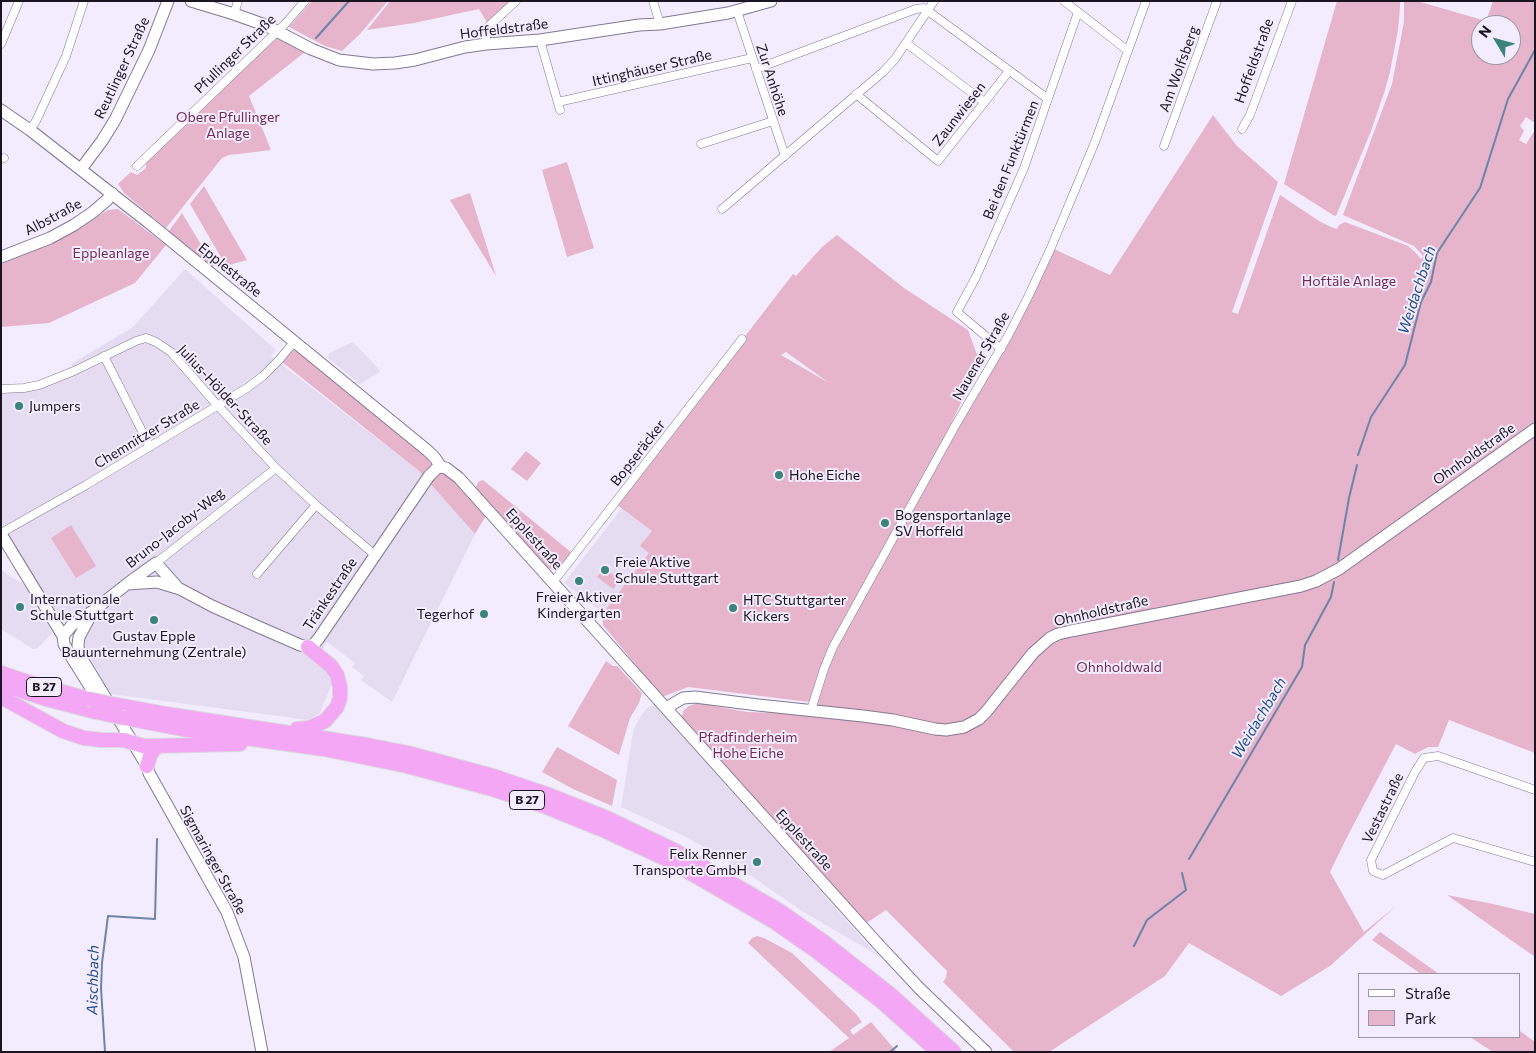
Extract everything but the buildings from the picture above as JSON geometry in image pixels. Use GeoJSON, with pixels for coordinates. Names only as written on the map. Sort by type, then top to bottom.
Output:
{"type":"FeatureCollection","features":[{"type":"Feature","properties":{"kind":"highway"},"geometry":{"type":"LineString","coordinates":[[127,732],[158,746],[278,737],[319,725],[332,715],[337,707],[340,698],[340,687],[337,675],[331,666],[308,646]]}},
{"type":"Feature","properties":{"kind":"highway","name":"B 27"},"geometry":{"type":"LineString","coordinates":[[1,673],[88,699],[278,737]]}},
{"type":"Feature","properties":{"kind":"highway","name":"B 27"},"geometry":{"type":"LineString","coordinates":[[1,684],[46,699],[96,712],[127,732]]}},
{"type":"Feature","properties":{"kind":"highway","name":"B 27"},"geometry":{"type":"LineString","coordinates":[[1,697],[74,736],[102,740],[127,732],[188,730],[367,745],[449,764],[540,792],[607,818],[674,850],[771,906],[824,942],[886,998],[954,1052]]}},
{"type":"Feature","properties":{"kind":"highway"},"geometry":{"type":"LineString","coordinates":[[148,770],[151,753],[158,746]]}},
{"type":"Feature","properties":{"kind":"highway","name":"B 27"},"geometry":{"type":"LineString","coordinates":[[899,1009],[938,1052]]}},
{"type":"Feature","properties":{"kind":"main road","name":"Reutlinger Straße"},"geometry":{"type":"LineString","coordinates":[[81,169],[115,120],[149,50],[168,1]]}},
{"type":"Feature","properties":{"kind":"main road","name":"Hoffeldstraße"},"geometry":{"type":"LineString","coordinates":[[191,1],[265,25],[311,49],[339,60],[373,64],[415,60],[465,47],[486,44],[540,40],[639,25],[660,24],[737,11],[771,1]]}},
{"type":"Feature","properties":{"kind":"main road","name":"Epplestraße"},"geometry":{"type":"LineString","coordinates":[[1,110],[112,193],[428,451],[441,467],[446,468],[459,478],[876,943],[920,989],[986,1052]]}},
{"type":"Feature","properties":{"kind":"main road","name":"Albstraße"},"geometry":{"type":"LineString","coordinates":[[1,257],[50,238],[74,226],[107,200],[112,193]]}},
{"type":"Feature","properties":{"kind":"main road","name":"Ohnholdstraße"},"geometry":{"type":"LineString","coordinates":[[666,708],[683,698],[695,697],[893,720],[934,729],[946,730],[964,727],[979,719],[986,712],[1033,653],[1050,638],[1071,631],[1273,592],[1316,581],[1339,568],[1535,429]]}},
{"type":"Feature","properties":{"kind":"main road","name":"Tränkestraße"},"geometry":{"type":"LineString","coordinates":[[127,584],[157,582],[180,589],[236,617],[300,645],[308,646],[314,644],[320,638],[429,476],[441,467]]}},
{"type":"Feature","properties":{"kind":"main road","name":"Sigmaringer Straße"},"geometry":{"type":"LineString","coordinates":[[1,533],[63,636],[64,644],[69,654],[127,732]]}},
{"type":"Feature","properties":{"kind":"main road","name":"Tränkestraße"},"geometry":{"type":"LineString","coordinates":[[156,563],[180,589]]}},
{"type":"Feature","properties":{"kind":"main road","name":"Bruno-Jacoby-Weg"},"geometry":{"type":"LineString","coordinates":[[63,636],[72,625],[156,563]]}},
{"type":"Feature","properties":{"kind":"main road","name":"Bruno-Jacoby-Weg"},"geometry":{"type":"LineString","coordinates":[[79,637],[93,611]]}},
{"type":"Feature","properties":{"kind":"main road"},"geometry":{"type":"LineString","coordinates":[[52,618],[72,625]]}},
{"type":"Feature","properties":{"kind":"main road","name":"Sigmaringer Straße"},"geometry":{"type":"LineString","coordinates":[[72,625],[79,637],[78,645],[82,660],[127,732],[143,769],[148,770],[228,912],[244,957],[262,1052]]}},
{"type":"Feature","properties":{"kind":"street"},"geometry":{"type":"LineString","coordinates":[[1,44],[19,1]]}},
{"type":"Feature","properties":{"kind":"street"},"geometry":{"type":"LineString","coordinates":[[30,130],[66,56],[84,1]]}},
{"type":"Feature","properties":{"kind":"street"},"geometry":{"type":"LineString","coordinates":[[234,14],[238,1]]}},
{"type":"Feature","properties":{"kind":"street","name":"Pfullinger Straße"},"geometry":{"type":"LineString","coordinates":[[137,166],[278,31],[305,1]]}},
{"type":"Feature","properties":{"kind":"street"},"geometry":{"type":"LineString","coordinates":[[486,44],[489,26],[516,1]]}},
{"type":"Feature","properties":{"kind":"street"},"geometry":{"type":"LineString","coordinates":[[653,1],[660,24]]}},
{"type":"Feature","properties":{"kind":"street"},"geometry":{"type":"LineString","coordinates":[[722,209],[883,72],[906,43],[934,1]]}},
{"type":"Feature","properties":{"kind":"street"},"geometry":{"type":"LineString","coordinates":[[1064,1],[1127,50]]}},
{"type":"Feature","properties":{"kind":"street","name":"Nauener Straße"},"geometry":{"type":"LineString","coordinates":[[810,710],[833,647],[1028,297],[1050,250],[1095,142],[1146,1]]}},
{"type":"Feature","properties":{"kind":"street","name":"Am Wolfsberg"},"geometry":{"type":"LineString","coordinates":[[1164,146],[1217,1]]}},
{"type":"Feature","properties":{"kind":"street","name":"Hoffeldstraße"},"geometry":{"type":"LineString","coordinates":[[1242,129],[1250,115],[1292,1]]}},
{"type":"Feature","properties":{"kind":"street"},"geometry":{"type":"LineString","coordinates":[[756,69],[916,9],[924,8],[1048,99]]}},
{"type":"Feature","properties":{"kind":"street","name":"Zur Anhöhe"},"geometry":{"type":"LineString","coordinates":[[737,11],[784,156]]}},
{"type":"Feature","properties":{"kind":"street","name":"Bei den Funktürmen"},"geometry":{"type":"LineString","coordinates":[[999,352],[957,312],[976,277],[1024,168],[1078,12]]}},
{"type":"Feature","properties":{"kind":"street"},"geometry":{"type":"LineString","coordinates":[[540,40],[560,110]]}},
{"type":"Feature","properties":{"kind":"street"},"geometry":{"type":"LineString","coordinates":[[906,43],[984,102]]}},
{"type":"Feature","properties":{"kind":"street","name":"Ittinghäuser Straße"},"geometry":{"type":"LineString","coordinates":[[558,102],[752,58]]}},
{"type":"Feature","properties":{"kind":"street","name":"Zaunwiesen"},"geometry":{"type":"LineString","coordinates":[[856,94],[938,161],[1009,71]]}},
{"type":"Feature","properties":{"kind":"street"},"geometry":{"type":"LineString","coordinates":[[701,144],[772,121]]}},
{"type":"Feature","properties":{"kind":"street","name":"Julius-Hölder-Straße"},"geometry":{"type":"LineString","coordinates":[[1,389],[39,385],[74,371],[136,341],[146,338],[156,342],[171,352],[276,468],[375,555]]}},
{"type":"Feature","properties":{"kind":"street","name":"Bopseräcker"},"geometry":{"type":"LineString","coordinates":[[553,582],[742,339]]}},
{"type":"Feature","properties":{"kind":"street","name":"Chemnitzer Straße"},"geometry":{"type":"LineString","coordinates":[[1,533],[150,447],[247,388],[263,376],[294,342]]}},
{"type":"Feature","properties":{"kind":"street"},"geometry":{"type":"LineString","coordinates":[[104,356],[150,447]]}},
{"type":"Feature","properties":{"kind":"street","name":"Bruno-Jacoby-Weg"},"geometry":{"type":"LineString","coordinates":[[156,563],[276,468]]}},
{"type":"Feature","properties":{"kind":"street"},"geometry":{"type":"LineString","coordinates":[[257,574],[316,505]]}},
{"type":"Feature","properties":{"kind":"street","name":"Vestastraße"},"geometry":{"type":"LineString","coordinates":[[1535,790],[1438,756],[1424,758],[1414,772],[1371,860],[1373,871],[1383,875],[1453,838],[1535,862]]}},
{"type":"Feature","properties":{"kind":"shaded area"},"geometry":{"type":"Polygon","coordinates":[[[185,269],[276,350],[271,356],[419,471],[475,534],[392,702],[361,680],[364,676],[352,667],[355,663],[327,642],[314,663],[325,670],[332,684],[320,713],[308,720],[111,694],[81,643],[83,635],[72,624],[65,623],[33,578],[1,522],[1,389],[24,388],[74,370],[71,364],[133,327],[185,269]]]}},
{"type":"Feature","properties":{"kind":"shaded area"},"geometry":{"type":"Polygon","coordinates":[[[353,342],[380,372],[360,384],[328,358],[329,353],[353,342]]]}},
{"type":"Feature","properties":{"kind":"shaded area","name":"Freie Aktive Schule Stuttgart"},"geometry":{"type":"Polygon","coordinates":[[[622,508],[652,531],[650,553],[603,613],[564,583],[622,508]]]}},
{"type":"Feature","properties":{"kind":"shaded area","name":"Internationale Schule Stuttgart"},"geometry":{"type":"Polygon","coordinates":[[[1,569],[9,576],[26,585],[52,633],[38,648],[33,649],[1,629],[1,569]]]}},
{"type":"Feature","properties":{"kind":"shaded area"},"geometry":{"type":"Polygon","coordinates":[[[656,706],[877,955],[802,911],[716,854],[686,837],[621,807],[633,732],[646,709],[656,706]]]}},
{"type":"Feature","properties":{"kind":"green space"},"geometry":{"type":"Polygon","coordinates":[[[312,1],[388,1],[360,34],[342,51],[325,46],[289,27],[312,1]]]}},
{"type":"Feature","properties":{"kind":"green space"},"geometry":{"type":"Polygon","coordinates":[[[390,1],[513,1],[489,26],[479,9],[414,23],[367,30],[390,1]]]}},
{"type":"Feature","properties":{"kind":"green space"},"geometry":{"type":"Polygon","coordinates":[[[1337,1],[1400,1],[1400,7],[1398,30],[1385,90],[1371,131],[1336,216],[1284,184],[1337,1]]]}},
{"type":"Feature","properties":{"kind":"green space","name":"Ohnholdwald"},"geometry":{"type":"Polygon","coordinates":[[[1404,1],[1417,1],[1471,17],[1471,65],[1521,65],[1521,15],[1488,15],[1493,1],[1535,1],[1535,123],[1526,117],[1520,126],[1524,131],[1519,140],[1526,144],[1535,130],[1535,753],[1449,720],[1438,747],[1428,747],[1415,754],[1396,744],[1330,872],[1364,932],[1396,906],[1330,966],[1281,996],[1189,943],[1165,976],[1049,1052],[1014,1052],[943,982],[947,971],[886,910],[865,924],[681,718],[684,710],[698,703],[747,712],[811,714],[825,669],[809,702],[688,687],[662,697],[603,625],[603,613],[649,553],[640,546],[652,531],[612,501],[793,274],[796,276],[822,247],[837,235],[904,288],[968,330],[980,363],[939,449],[844,631],[1004,348],[1054,249],[1110,275],[1213,115],[1237,146],[1278,182],[1232,312],[1238,314],[1280,195],[1331,227],[1337,229],[1339,225],[1345,222],[1408,246],[1421,259],[1423,256],[1414,246],[1343,215],[1392,84],[1404,22],[1404,1]],[[786,352],[781,355],[829,383],[786,352]]]}},
{"type":"Feature","properties":{"kind":"green space","name":"Obere Pfullinger Anlage"},"geometry":{"type":"Polygon","coordinates":[[[277,37],[305,52],[249,96],[271,150],[229,155],[222,158],[166,228],[124,193],[118,184],[131,172],[137,175],[146,168],[146,162],[277,37]]]}},
{"type":"Feature","properties":{"kind":"green space"},"geometry":{"type":"Polygon","coordinates":[[[567,162],[594,248],[567,257],[542,170],[567,162]]]}},
{"type":"Feature","properties":{"kind":"green space"},"geometry":{"type":"Polygon","coordinates":[[[204,186],[247,260],[226,266],[190,204],[204,186]]]}},
{"type":"Feature","properties":{"kind":"green space"},"geometry":{"type":"Polygon","coordinates":[[[470,193],[496,276],[450,200],[470,193]]]}},
{"type":"Feature","properties":{"kind":"green space","name":"Eppleanlage"},"geometry":{"type":"Polygon","coordinates":[[[118,209],[166,245],[135,283],[49,323],[1,327],[1,263],[72,233],[108,210],[118,209]]]}},
{"type":"Feature","properties":{"kind":"green space"},"geometry":{"type":"Polygon","coordinates":[[[182,213],[214,266],[211,267],[169,231],[182,213]]]}},
{"type":"Feature","properties":{"kind":"green space"},"geometry":{"type":"Polygon","coordinates":[[[296,350],[425,454],[430,463],[454,479],[487,514],[475,534],[419,471],[282,362],[291,351],[296,350]]]}},
{"type":"Feature","properties":{"kind":"green space"},"geometry":{"type":"Polygon","coordinates":[[[526,451],[541,463],[527,481],[511,469],[526,451]]]}},
{"type":"Feature","properties":{"kind":"green space"},"geometry":{"type":"Polygon","coordinates":[[[483,480],[572,553],[559,570],[544,566],[476,488],[478,482],[483,480]]]}},
{"type":"Feature","properties":{"kind":"green space"},"geometry":{"type":"Polygon","coordinates":[[[71,525],[96,566],[76,578],[51,538],[71,525]]]}},
{"type":"Feature","properties":{"kind":"green space"},"geometry":{"type":"Polygon","coordinates":[[[604,568],[620,580],[613,589],[597,577],[604,568]]]}},
{"type":"Feature","properties":{"kind":"green space"},"geometry":{"type":"Polygon","coordinates":[[[606,661],[613,666],[617,666],[642,693],[639,703],[630,718],[619,755],[568,726],[606,661]]]}},
{"type":"Feature","properties":{"kind":"green space"},"geometry":{"type":"Polygon","coordinates":[[[557,747],[617,780],[612,806],[573,789],[542,772],[557,747]]]}},
{"type":"Feature","properties":{"kind":"green space"},"geometry":{"type":"Polygon","coordinates":[[[1447,895],[1535,914],[1535,957],[1447,895]]]}},
{"type":"Feature","properties":{"kind":"green space"},"geometry":{"type":"Polygon","coordinates":[[[1380,932],[1438,973],[1420,973],[1372,940],[1380,932]]]}},
{"type":"Feature","properties":{"kind":"green space"},"geometry":{"type":"Polygon","coordinates":[[[757,936],[792,953],[856,1014],[862,1022],[850,1030],[853,1035],[871,1022],[897,1052],[829,1052],[849,1038],[748,943],[757,936]]]}},
{"type":"Feature","properties":{"kind":"green space"},"geometry":{"type":"Polygon","coordinates":[[[1521,1032],[1535,1042],[1535,1052],[1493,1052],[1472,1038],[1521,1038],[1521,1032]]]}},
{"type":"Feature","properties":{"kind":"waterway"},"geometry":{"type":"LineString","coordinates":[[316,38],[349,1]]}},
{"type":"Feature","properties":{"kind":"waterway","name":"Weidachbach"},"geometry":{"type":"LineString","coordinates":[[1358,455],[1371,417],[1405,365],[1421,302],[1431,282],[1437,253],[1480,188],[1508,99],[1535,50]]}},
{"type":"Feature","properties":{"kind":"waterway","name":"Weidachbach"},"geometry":{"type":"LineString","coordinates":[[1338,560],[1357,465]]}},
{"type":"Feature","properties":{"kind":"waterway","name":"Weidachbach"},"geometry":{"type":"LineString","coordinates":[[1189,859],[1302,667],[1305,645],[1331,597],[1334,582]]}},
{"type":"Feature","properties":{"kind":"waterway","name":"Aischbach"},"geometry":{"type":"LineString","coordinates":[[105,1052],[101,988],[108,916],[155,919],[157,839]]}},
{"type":"Feature","properties":{"kind":"waterway","name":"Weidachbach"},"geometry":{"type":"LineString","coordinates":[[1134,946],[1147,920],[1186,890],[1182,873]]}},
{"type":"Feature","properties":{"kind":"waterway","name":"Weidachbach"},"geometry":{"type":"LineString","coordinates":[[890,1052],[897,1046]]}},
{"type":"Feature","properties":{"kind":"place","name":"Jumpers"},"geometry":{"type":"Point","coordinates":[19,406]}},
{"type":"Feature","properties":{"kind":"place","name":"Hohe Eiche"},"geometry":{"type":"Point","coordinates":[779,475]}},
{"type":"Feature","properties":{"kind":"place","name":"Bogensportanlage SV Hoffeld"},"geometry":{"type":"Point","coordinates":[885,523]}},
{"type":"Feature","properties":{"kind":"place","name":"Freie Aktive Schule Stuttgart"},"geometry":{"type":"Point","coordinates":[605,570]}},
{"type":"Feature","properties":{"kind":"place","name":"Freier Aktiver Kindergarten"},"geometry":{"type":"Point","coordinates":[579,581]}},
{"type":"Feature","properties":{"kind":"place","name":"Internationale Schule Stuttgart"},"geometry":{"type":"Point","coordinates":[20,607]}},
{"type":"Feature","properties":{"kind":"place","name":"HTC Stuttgarter Kickers"},"geometry":{"type":"Point","coordinates":[733,608]}},
{"type":"Feature","properties":{"kind":"place","name":"Tegerhof"},"geometry":{"type":"Point","coordinates":[484,614]}},
{"type":"Feature","properties":{"kind":"place","name":"Gustav Epple Bauunternehmung (Zentrale)"},"geometry":{"type":"Point","coordinates":[154,620]}},
{"type":"Feature","properties":{"kind":"place","name":"Felix Renner Transporte GmbH"},"geometry":{"type":"Point","coordinates":[757,862]}},
{"type":"Feature","properties":{"kind":"park label","name":"Hoftäle Anlage"},"geometry":{"type":"Point","coordinates":[1349,281]}},
{"type":"Feature","properties":{"kind":"park label","name":"Pfadfinderheim Hohe Eiche"},"geometry":{"type":"Point","coordinates":[748,746]}}]}
